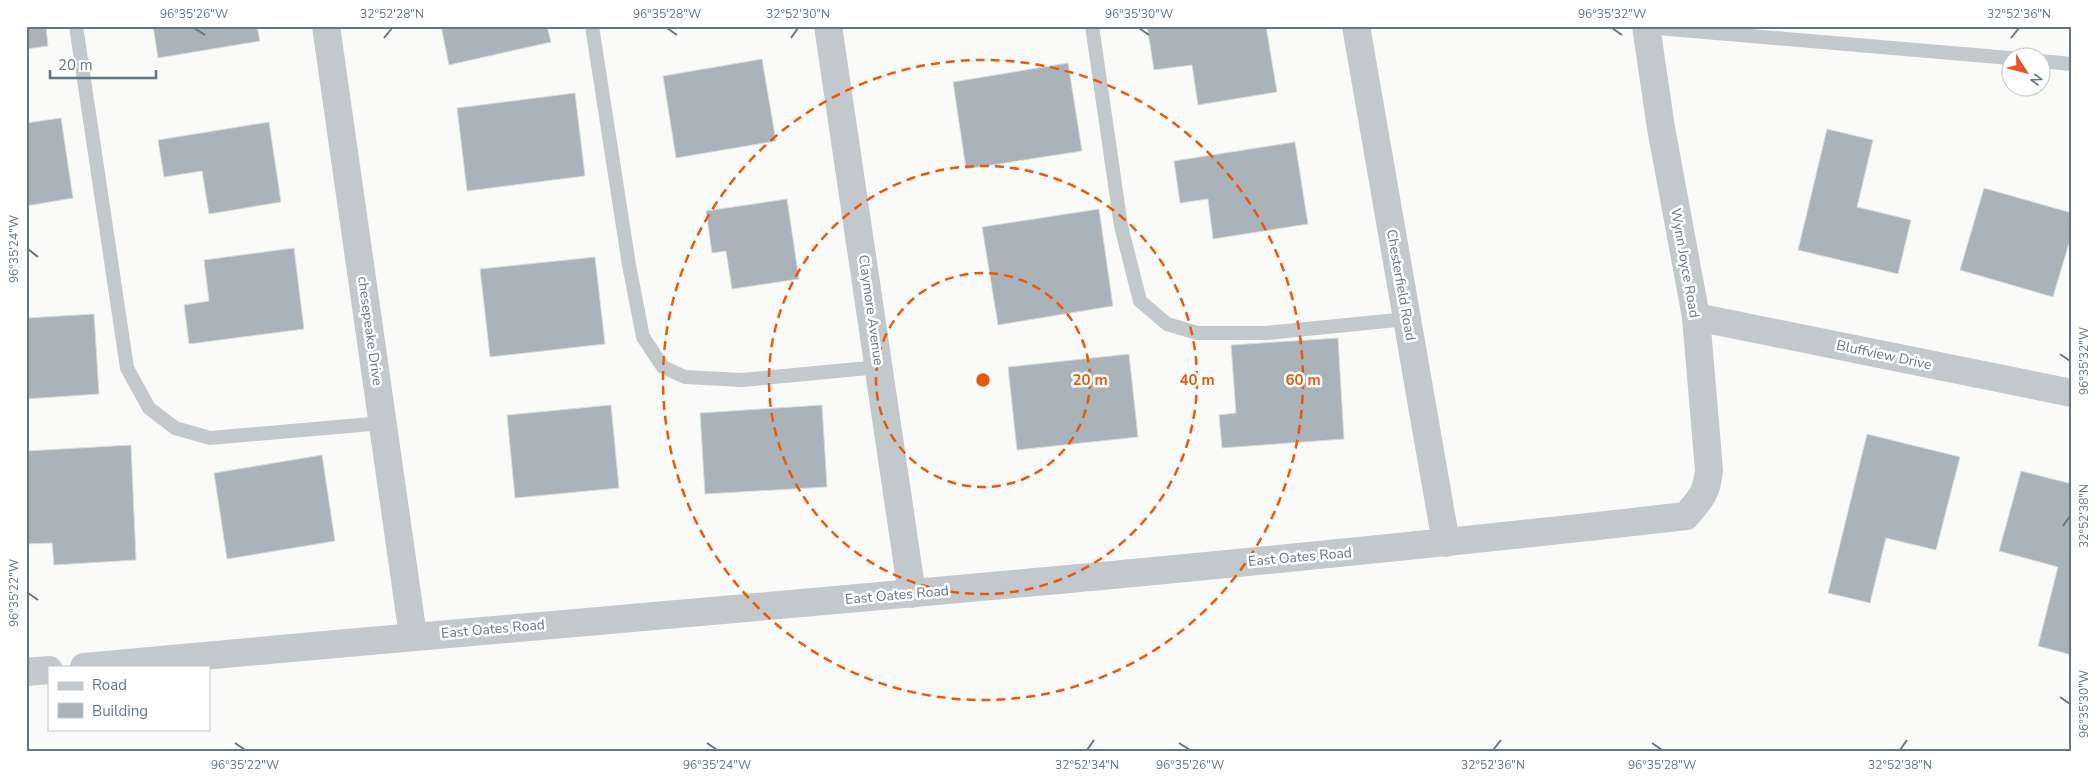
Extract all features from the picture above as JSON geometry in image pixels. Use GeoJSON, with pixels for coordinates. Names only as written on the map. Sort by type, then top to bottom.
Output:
{"type":"FeatureCollection","features":[{"type":"Feature","properties":{"kind":"street","name":"chesepeake Drive"},"geometry":{"type":"LineString","coordinates":[[326,26],[413,636]]}},
{"type":"Feature","properties":{"kind":"street","name":"Claymore Avenue"},"geometry":{"type":"LineString","coordinates":[[828,26],[912,594]]}},
{"type":"Feature","properties":{"kind":"street","name":"Chesterfield Road"},"geometry":{"type":"LineString","coordinates":[[1356,26],[1446,543]]}},
{"type":"Feature","properties":{"kind":"street","name":"Wynn Joyce Road"},"geometry":{"type":"LineString","coordinates":[[1646,27],[1661,128],[1696,317],[1709,470],[1708,486],[1701,499]]}},
{"type":"Feature","properties":{"kind":"street","name":"Bluffview Drive"},"geometry":{"type":"LineString","coordinates":[[1696,317],[2072,393]]}},
{"type":"Feature","properties":{"kind":"street","name":"East Oates Road"},"geometry":{"type":"LineString","coordinates":[[95,666],[413,636],[912,594],[1446,543],[1686,516],[1701,499]]}},
{"type":"Feature","properties":{"kind":"street"},"geometry":{"type":"LineString","coordinates":[[26,672],[48,670]]}},
{"type":"Feature","properties":{"kind":"lane"},"geometry":{"type":"LineString","coordinates":[[76,26],[127,368],[149,408],[175,428],[210,438],[383,423]]}},
{"type":"Feature","properties":{"kind":"lane"},"geometry":{"type":"LineString","coordinates":[[592,26],[642,337],[664,367],[685,377],[742,380],[879,367]]}},
{"type":"Feature","properties":{"kind":"lane"},"geometry":{"type":"LineString","coordinates":[[1092,26],[1121,226],[1140,301],[1167,324],[1198,333],[1266,333],[1407,320]]}},
{"type":"Feature","properties":{"kind":"lane"},"geometry":{"type":"LineString","coordinates":[[1646,27],[2000,57]]}},
{"type":"Feature","properties":{"kind":"lane"},"geometry":{"type":"LineString","coordinates":[[2050,62],[2072,64]]}},
{"type":"Feature","properties":{"kind":"building"},"geometry":{"type":"Polygon","coordinates":[[[26,26],[46,26],[48,46],[26,49],[26,26]]]}},
{"type":"Feature","properties":{"kind":"building"},"geometry":{"type":"Polygon","coordinates":[[[153,26],[257,26],[260,41],[158,58],[153,26]]]}},
{"type":"Feature","properties":{"kind":"building"},"geometry":{"type":"Polygon","coordinates":[[[441,26],[547,26],[551,42],[449,65],[441,26]]]}},
{"type":"Feature","properties":{"kind":"building"},"geometry":{"type":"Polygon","coordinates":[[[1147,26],[1266,26],[1277,92],[1198,105],[1192,65],[1154,70],[1147,26]]]}},
{"type":"Feature","properties":{"kind":"building"},"geometry":{"type":"Polygon","coordinates":[[[762,59],[776,141],[676,158],[663,76],[762,59]]]}},
{"type":"Feature","properties":{"kind":"building"},"geometry":{"type":"Polygon","coordinates":[[[1068,63],[1082,151],[966,169],[953,82],[1068,63]]]}},
{"type":"Feature","properties":{"kind":"building"},"geometry":{"type":"Polygon","coordinates":[[[575,93],[585,176],[467,191],[457,108],[575,93]]]}},
{"type":"Feature","properties":{"kind":"building"},"geometry":{"type":"Polygon","coordinates":[[[61,118],[73,198],[26,206],[26,123],[61,118]]]}},
{"type":"Feature","properties":{"kind":"building"},"geometry":{"type":"Polygon","coordinates":[[[269,122],[281,202],[209,214],[202,171],[164,177],[158,140],[269,122]]]}},
{"type":"Feature","properties":{"kind":"building"},"geometry":{"type":"Polygon","coordinates":[[[1827,129],[1873,140],[1857,207],[1911,220],[1898,274],[1798,250],[1827,129]]]}},
{"type":"Feature","properties":{"kind":"building"},"geometry":{"type":"Polygon","coordinates":[[[1295,142],[1308,224],[1213,239],[1208,199],[1180,203],[1174,161],[1295,142]]]}},
{"type":"Feature","properties":{"kind":"building"},"geometry":{"type":"Polygon","coordinates":[[[1984,188],[2072,213],[2072,233],[2053,297],[1960,270],[1984,188]]]}},
{"type":"Feature","properties":{"kind":"building"},"geometry":{"type":"Polygon","coordinates":[[[787,199],[799,279],[732,289],[726,251],[712,253],[706,211],[787,199]]]}},
{"type":"Feature","properties":{"kind":"building"},"geometry":{"type":"Polygon","coordinates":[[[1099,209],[1113,306],[998,325],[982,227],[1099,209]]]}},
{"type":"Feature","properties":{"kind":"building"},"geometry":{"type":"Polygon","coordinates":[[[294,248],[304,329],[189,344],[184,305],[209,301],[204,260],[294,248]]]}},
{"type":"Feature","properties":{"kind":"building"},"geometry":{"type":"Polygon","coordinates":[[[595,257],[605,344],[490,357],[480,269],[595,257]]]}},
{"type":"Feature","properties":{"kind":"building"},"geometry":{"type":"Polygon","coordinates":[[[94,314],[99,394],[26,399],[26,318],[94,314]]]}},
{"type":"Feature","properties":{"kind":"building"},"geometry":{"type":"Polygon","coordinates":[[[1338,338],[1344,439],[1222,448],[1219,415],[1236,413],[1231,345],[1338,338]]]}},
{"type":"Feature","properties":{"kind":"building"},"geometry":{"type":"Polygon","coordinates":[[[1129,354],[1138,437],[1017,450],[1008,367],[1129,354]]]}},
{"type":"Feature","properties":{"kind":"building"},"geometry":{"type":"Polygon","coordinates":[[[611,405],[619,488],[515,498],[507,415],[611,405]]]}},
{"type":"Feature","properties":{"kind":"building"},"geometry":{"type":"Polygon","coordinates":[[[822,405],[827,487],[705,494],[700,413],[822,405]]]}},
{"type":"Feature","properties":{"kind":"building"},"geometry":{"type":"Polygon","coordinates":[[[1867,434],[1960,457],[1936,550],[1886,538],[1870,603],[1828,593],[1867,434]]]}},
{"type":"Feature","properties":{"kind":"building"},"geometry":{"type":"Polygon","coordinates":[[[131,445],[136,560],[54,565],[52,543],[26,544],[26,451],[131,445]]]}},
{"type":"Feature","properties":{"kind":"building"},"geometry":{"type":"Polygon","coordinates":[[[322,455],[335,541],[227,559],[214,473],[322,455]]]}},
{"type":"Feature","properties":{"kind":"building"},"geometry":{"type":"Polygon","coordinates":[[[2021,471],[2072,484],[2072,655],[2038,646],[2058,567],[1999,551],[2021,471]]]}}]}
